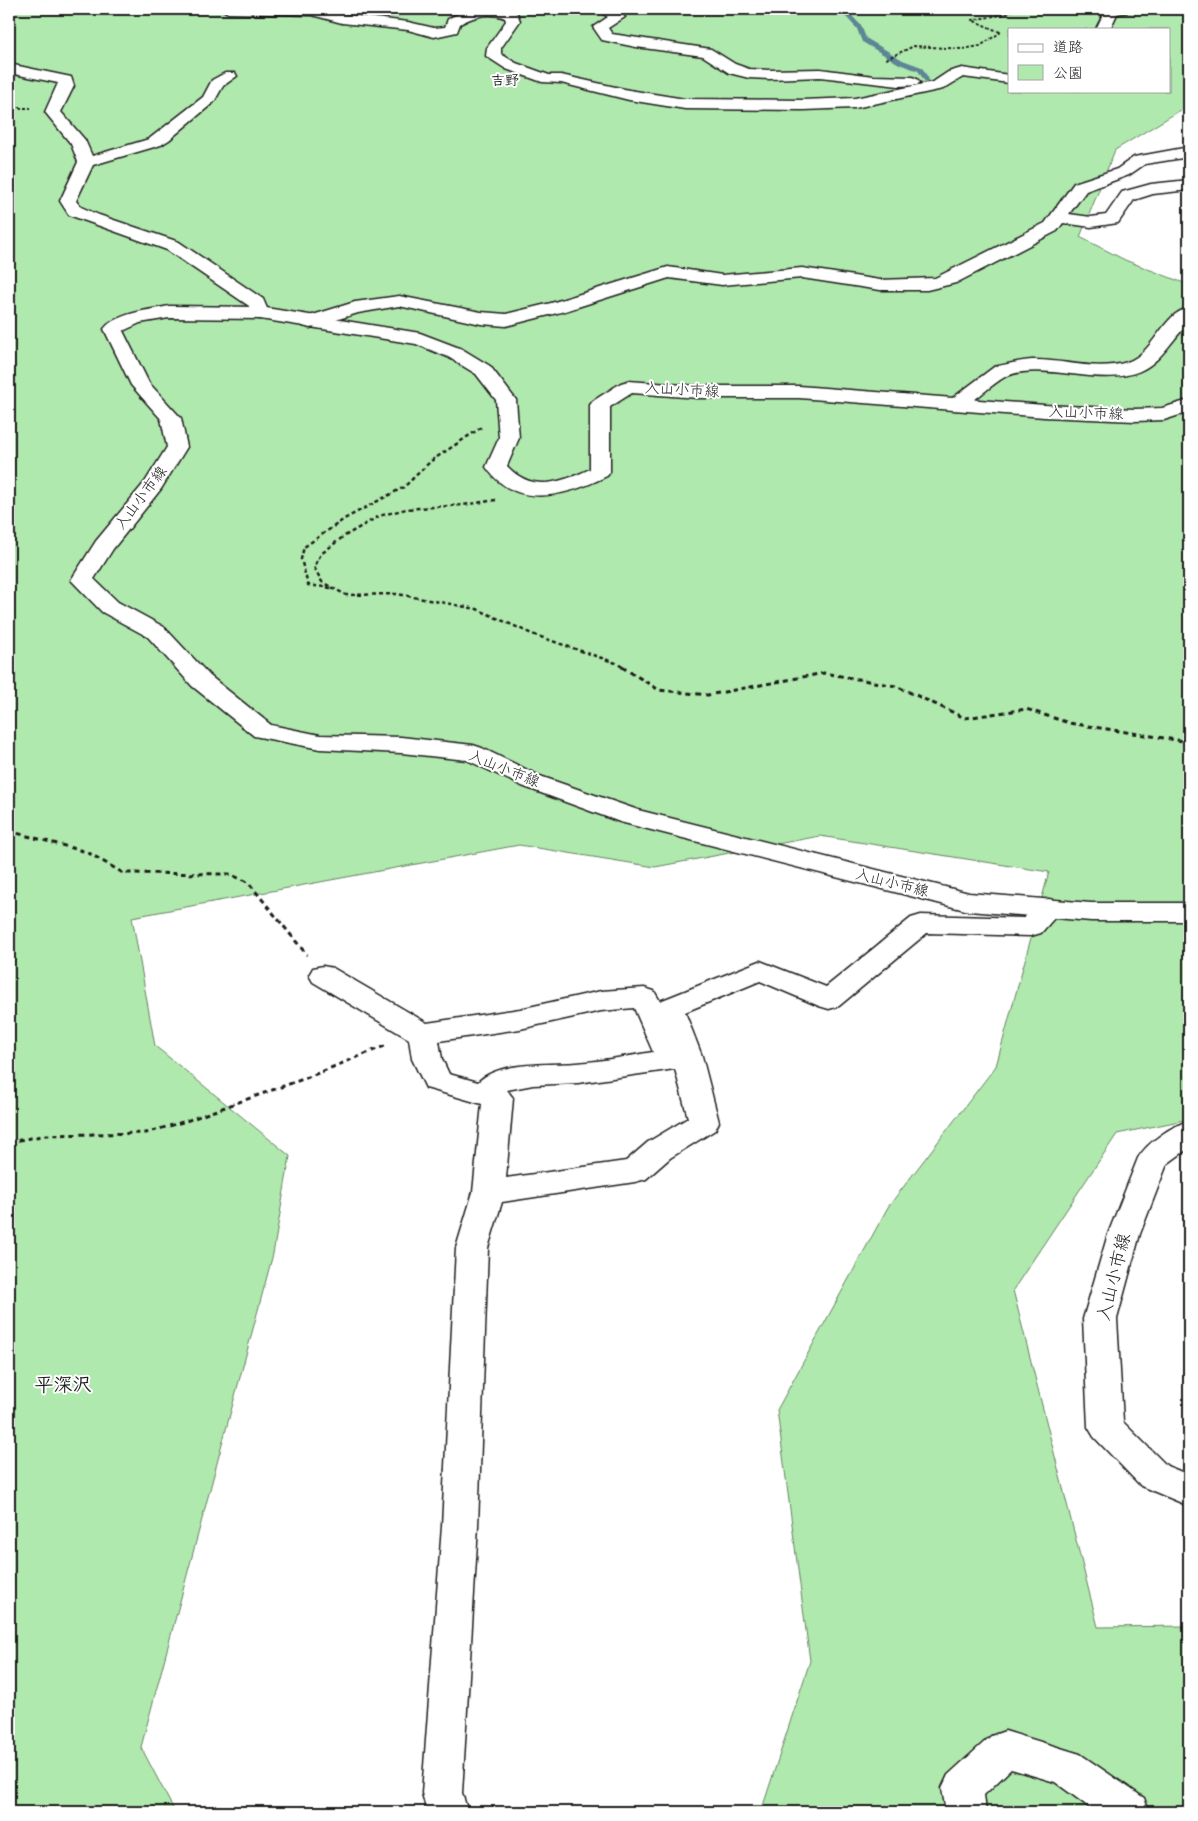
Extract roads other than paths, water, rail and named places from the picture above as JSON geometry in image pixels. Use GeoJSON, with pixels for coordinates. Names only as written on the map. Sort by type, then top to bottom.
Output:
{"type":"FeatureCollection","features":[{"type":"Feature","properties":{"kind":"street"},"geometry":{"type":"LineString","coordinates":[[228,9],[322,12],[344,19],[388,23],[414,27],[425,32],[443,33],[452,29],[453,22],[462,17],[477,12],[505,12],[512,16],[513,21],[494,48],[493,56],[498,60],[526,73],[547,78],[561,78],[629,95],[685,104],[802,105],[855,103],[938,86],[962,72],[1008,79]]}},
{"type":"Feature","properties":{"kind":"street"},"geometry":{"type":"LineString","coordinates":[[603,9],[618,17],[600,27],[607,37],[636,43],[706,52],[713,54],[722,63],[738,71],[774,76],[802,72],[828,73],[861,79],[938,86]]}},
{"type":"Feature","properties":{"kind":"street"},"geometry":{"type":"LineString","coordinates":[[1103,28],[1112,10],[1122,9]]}},
{"type":"Feature","properties":{"kind":"street"},"geometry":{"type":"LineString","coordinates":[[9,68],[66,80],[66,86],[53,112],[79,143],[84,166],[92,176],[90,195],[92,207],[102,214],[137,220],[170,230],[180,236],[173,246]]}},
{"type":"Feature","properties":{"kind":"street"},"geometry":{"type":"LineString","coordinates":[[230,76],[217,83],[209,99],[163,137],[154,142],[84,166],[68,201],[75,211],[93,219],[173,246],[257,303],[260,313]]}},
{"type":"Feature","properties":{"kind":"street"},"geometry":{"type":"LineString","coordinates":[[310,322],[355,308],[399,301],[481,318],[506,320],[558,307],[668,272],[722,280],[802,273],[880,285],[927,285],[950,279],[1004,250],[1052,228],[1080,187],[1123,172],[1140,160],[1189,152]]}},
{"type":"Feature","properties":{"kind":"street"},"geometry":{"type":"LineString","coordinates":[[1058,217],[1090,222],[1112,219],[1128,196],[1151,189],[1189,185]]}},
{"type":"Feature","properties":{"kind":"street","name":"入山小市線"},"geometry":{"type":"LineString","coordinates":[[1189,406],[1164,414],[1134,415],[1044,411],[799,392],[698,392],[628,387],[600,405],[600,472],[578,483],[533,490],[514,484],[496,467],[509,438],[506,400],[483,370],[446,350],[420,339],[260,313],[169,312],[134,318],[113,329],[141,385],[171,418],[177,447],[154,485],[104,546],[82,580],[110,607],[156,632],[201,681],[263,731],[320,742],[402,745],[472,753],[531,781],[629,816],[969,902],[1091,912],[1189,912]]}},
{"type":"Feature","properties":{"kind":"street"},"geometry":{"type":"LineString","coordinates":[[957,404],[1000,371],[1032,366],[1104,371],[1134,367],[1150,356],[1175,326],[1189,314]]}},
{"type":"Feature","properties":{"kind":"street"},"geometry":{"type":"LineString","coordinates":[[679,1058],[669,1008],[760,970],[829,1000],[922,924],[1031,927],[1049,908]]}},
{"type":"Feature","properties":{"kind":"street"},"geometry":{"type":"LineString","coordinates":[[323,975],[423,1034],[520,1019],[601,1001],[644,998],[679,1058],[704,1122],[659,1150],[635,1171],[489,1192]]}},
{"type":"Feature","properties":{"kind":"street"},"geometry":{"type":"LineString","coordinates":[[423,1034],[427,1059],[437,1081],[498,1098],[489,1192],[472,1248],[460,1526],[442,1793],[447,1812]]}},
{"type":"Feature","properties":{"kind":"street"},"geometry":{"type":"LineString","coordinates":[[484,1094],[496,1082],[533,1075],[578,1073],[679,1058]]}},
{"type":"Feature","properties":{"kind":"street","name":"入山小市線"},"geometry":{"type":"LineString","coordinates":[[1189,1132],[1154,1158],[1124,1234],[1100,1319],[1106,1427],[1154,1476],[1189,1492]]}},
{"type":"Feature","properties":{"kind":"street"},"geometry":{"type":"LineString","coordinates":[[966,1812],[962,1788],[1005,1748],[1066,1767],[1128,1812]]}},
{"type":"Feature","properties":{"kind":"waterway"},"geometry":{"type":"LineString","coordinates":[[842,9],[859,27],[864,40],[901,62],[920,69],[926,79]]}},
{"type":"Feature","properties":{"kind":"district","name":"吉野"},"geometry":{"type":"Point","coordinates":[505,80]}},
{"type":"Feature","properties":{"kind":"district","name":"平深沢"},"geometry":{"type":"Point","coordinates":[63,1385]}}]}
